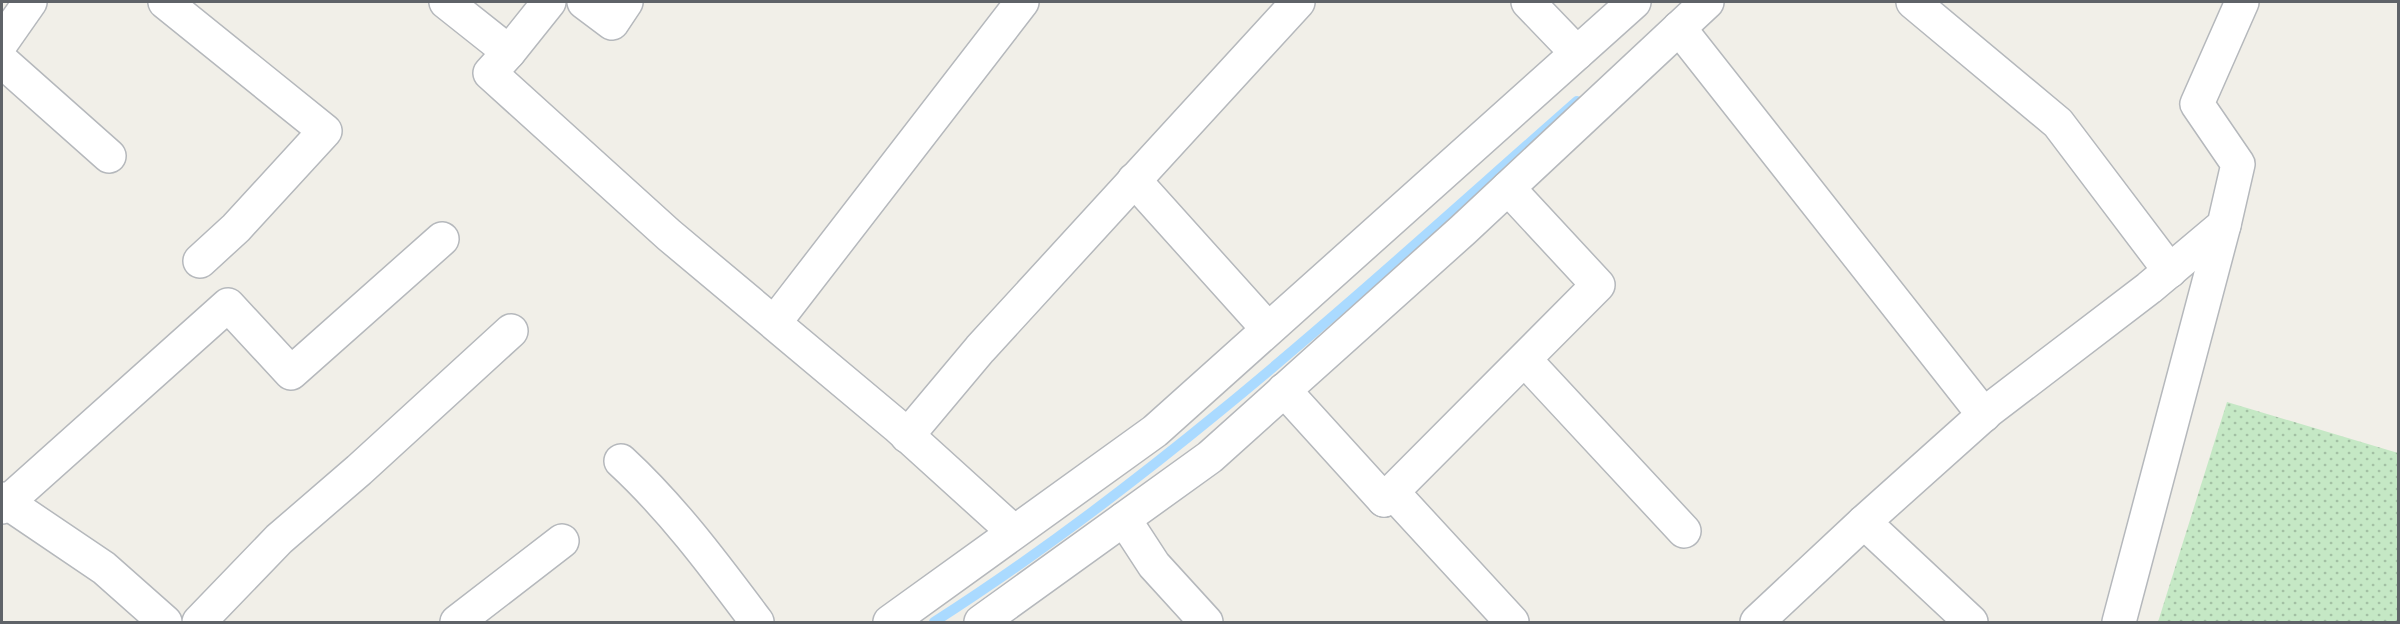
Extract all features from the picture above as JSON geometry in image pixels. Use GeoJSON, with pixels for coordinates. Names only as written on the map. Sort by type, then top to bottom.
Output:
{"type":"FeatureCollection","features":[{"type":"Feature","properties":{"kind":"street"},"geometry":{"type":"LineString","coordinates":[[2,42],[30,2]]}},
{"type":"Feature","properties":{"kind":"street"},"geometry":{"type":"LineString","coordinates":[[165,2],[325,130],[236,228],[200,261]]}},
{"type":"Feature","properties":{"kind":"street"},"geometry":{"type":"LineString","coordinates":[[446,2],[509,52]]}},
{"type":"Feature","properties":{"kind":"street"},"geometry":{"type":"LineString","coordinates":[[549,2],[489,73],[669,235],[775,322],[1014,532]]}},
{"type":"Feature","properties":{"kind":"street"},"geometry":{"type":"LineString","coordinates":[[584,2],[612,23],[626,2]]}},
{"type":"Feature","properties":{"kind":"street"},"geometry":{"type":"LineString","coordinates":[[775,322],[1022,2]]}},
{"type":"Feature","properties":{"kind":"street"},"geometry":{"type":"LineString","coordinates":[[907,436],[980,348],[1298,2]]}},
{"type":"Feature","properties":{"kind":"street"},"geometry":{"type":"LineString","coordinates":[[1528,2],[1577,53]]}},
{"type":"Feature","properties":{"kind":"street"},"geometry":{"type":"LineString","coordinates":[[890,622],[1155,431],[1634,2]]}},
{"type":"Feature","properties":{"kind":"street"},"geometry":{"type":"LineString","coordinates":[[981,622],[1210,457],[1508,188],[1707,2]]}},
{"type":"Feature","properties":{"kind":"street"},"geometry":{"type":"LineString","coordinates":[[1913,2],[2058,123],[2170,271]]}},
{"type":"Feature","properties":{"kind":"street"},"geometry":{"type":"LineString","coordinates":[[2119,622],[2238,164],[2197,104],[2242,2]]}},
{"type":"Feature","properties":{"kind":"street"},"geometry":{"type":"LineString","coordinates":[[1679,28],[1984,415]]}},
{"type":"Feature","properties":{"kind":"street"},"geometry":{"type":"LineString","coordinates":[[2,61],[109,156]]}},
{"type":"Feature","properties":{"kind":"street"},"geometry":{"type":"LineString","coordinates":[[1134,180],[1268,329]]}},
{"type":"Feature","properties":{"kind":"street"},"geometry":{"type":"LineString","coordinates":[[1384,500],[1598,285],[1508,188]]}},
{"type":"Feature","properties":{"kind":"street"},"geometry":{"type":"LineString","coordinates":[[1757,622],[1984,415],[2170,271],[2224,225]]}},
{"type":"Feature","properties":{"kind":"street"},"geometry":{"type":"LineString","coordinates":[[165,622],[104,568],[3,502],[228,304],[291,373],[442,239]]}},
{"type":"Feature","properties":{"kind":"street"},"geometry":{"type":"LineString","coordinates":[[199,622],[279,539],[359,470],[511,331]]}},
{"type":"Feature","properties":{"kind":"street"},"geometry":{"type":"LineString","coordinates":[[1525,360],[1684,531]]}},
{"type":"Feature","properties":{"kind":"street"},"geometry":{"type":"LineString","coordinates":[[1284,390],[1384,500]]}},
{"type":"Feature","properties":{"kind":"street"},"geometry":{"type":"LineString","coordinates":[[621,461],[648,487],[707,556],[757,622]]}},
{"type":"Feature","properties":{"kind":"street"},"geometry":{"type":"LineString","coordinates":[[1384,500],[1395,495],[1512,622]]}},
{"type":"Feature","properties":{"kind":"street"},"geometry":{"type":"LineString","coordinates":[[1124,519],[1154,565],[1206,622]]}},
{"type":"Feature","properties":{"kind":"street"},"geometry":{"type":"LineString","coordinates":[[1864,522],[1971,622]]}},
{"type":"Feature","properties":{"kind":"street"},"geometry":{"type":"LineString","coordinates":[[457,622],[562,541]]}},
{"type":"Feature","properties":{"kind":"green space"},"geometry":{"type":"Polygon","coordinates":[[[2227,402],[2398,453],[2398,622],[2158,622],[2227,402]]]}},
{"type":"Feature","properties":{"kind":"waterway"},"geometry":{"type":"LineString","coordinates":[[934,622],[1020,564],[1185,440],[1344,307],[1577,101]]}}]}
